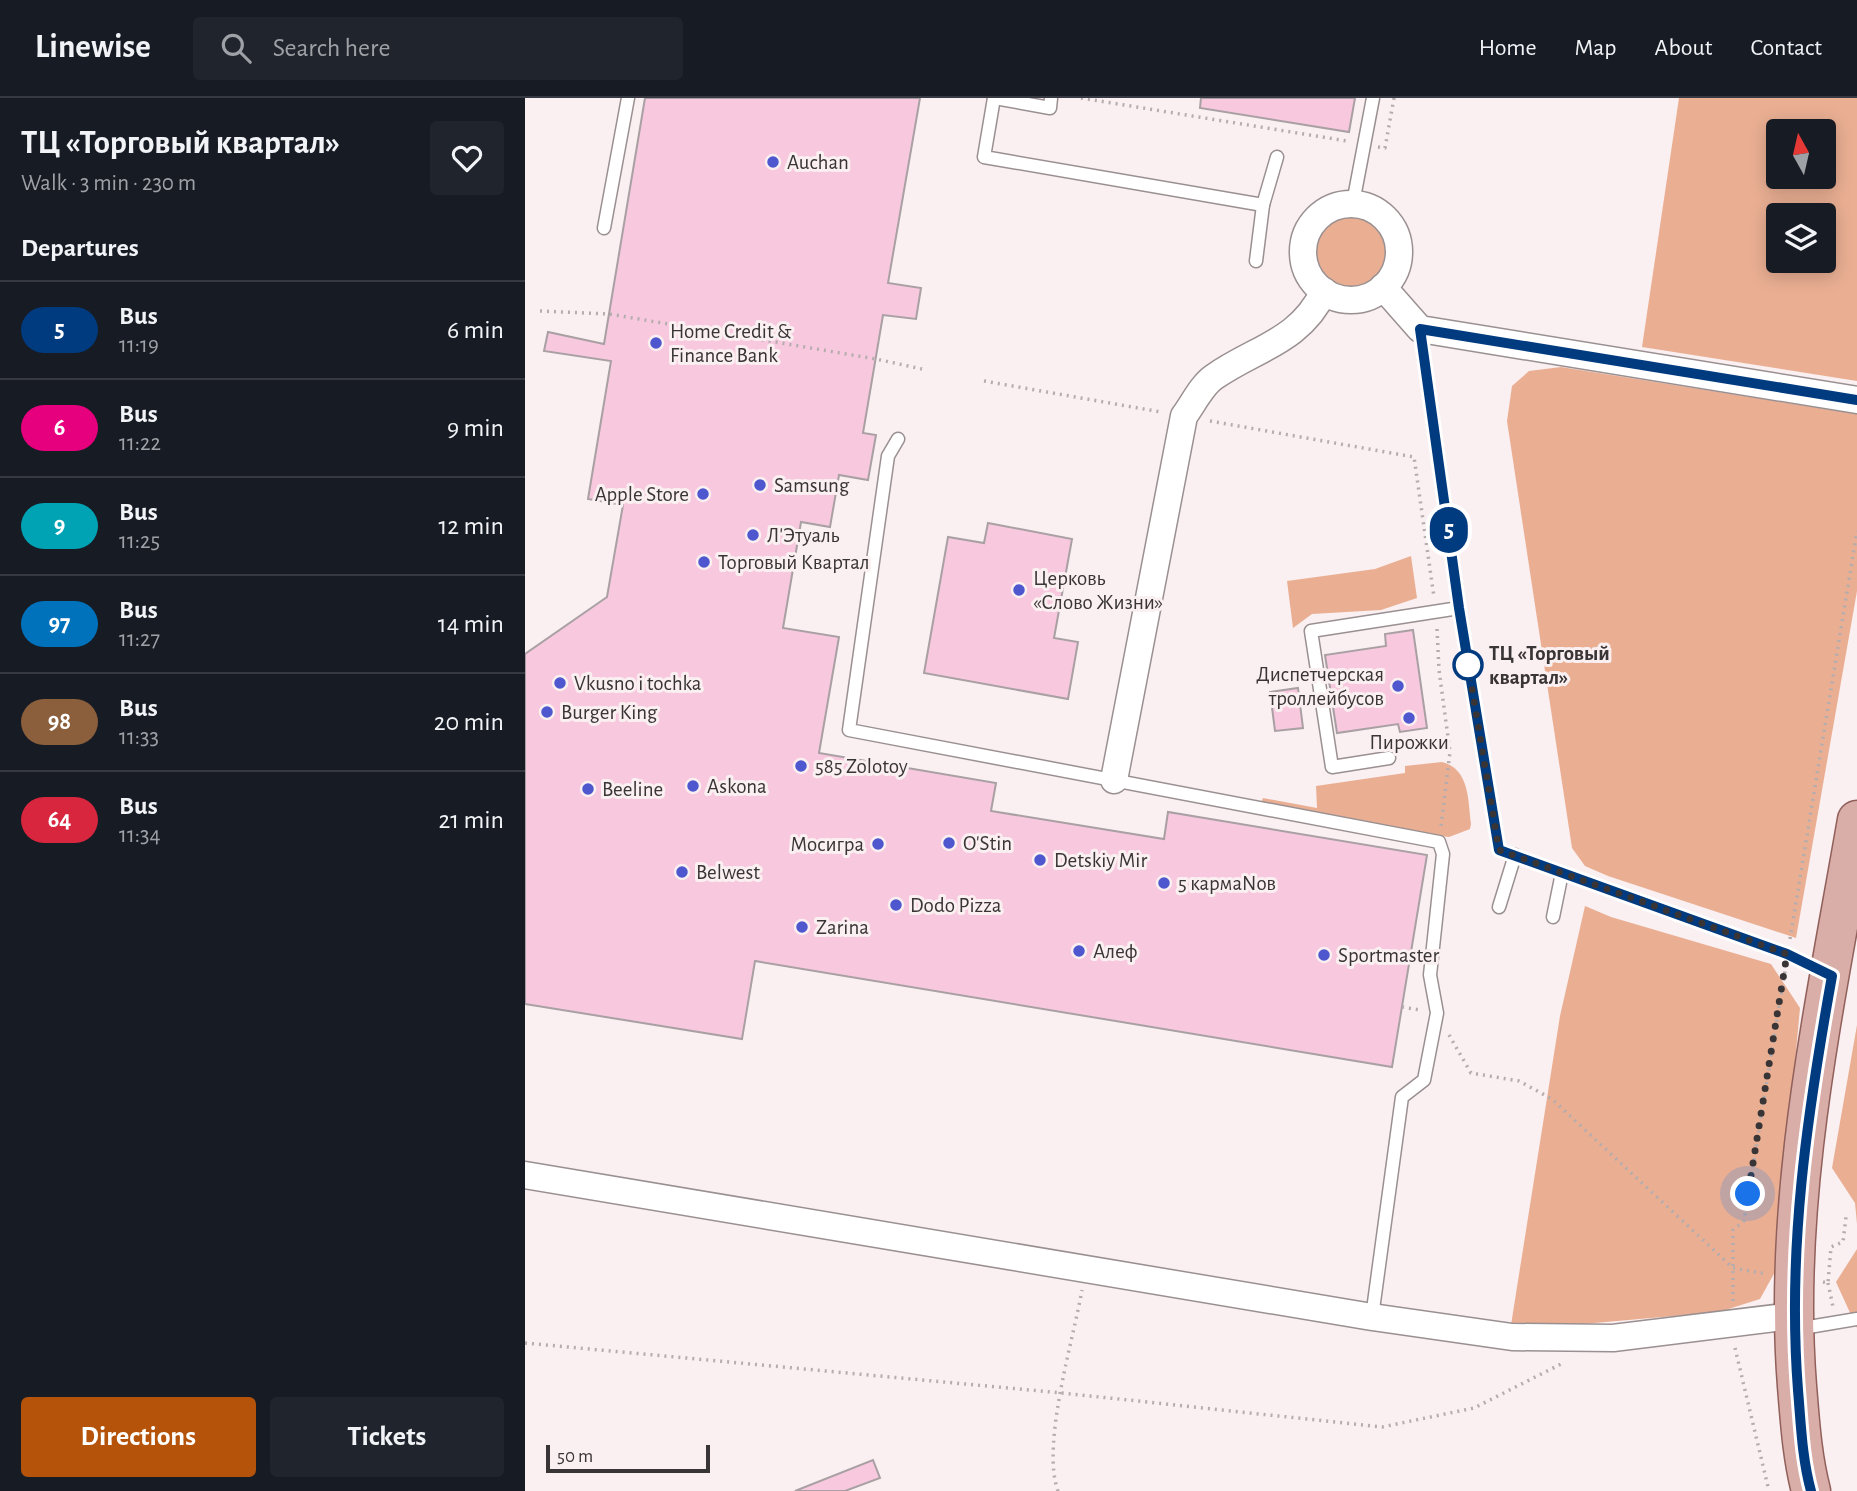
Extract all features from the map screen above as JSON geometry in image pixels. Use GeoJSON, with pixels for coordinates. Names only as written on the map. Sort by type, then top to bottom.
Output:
{"type":"FeatureCollection","features":[{"type":"Feature","properties":{"kind":"main road"},"geometry":{"type":"LineString","coordinates":[[1803,1478],[1793,1323],[1808,1110],[1853,870],[1857,820]]}},
{"type":"Feature","properties":{"kind":"street"},"geometry":{"type":"LineString","coordinates":[[1353,203],[1377,211],[1394,230],[1398,241],[1397,267],[1383,287],[1372,295],[1347,300],[1324,291],[1314,283],[1303,261],[1305,236],[1311,225],[1329,209],[1353,203]]}},
{"type":"Feature","properties":{"kind":"street"},"geometry":{"type":"LineString","coordinates":[[1383,287],[1420,329],[1857,400]]}},
{"type":"Feature","properties":{"kind":"street"},"geometry":{"type":"LineString","coordinates":[[1114,780],[1184,416],[1212,378],[1274,346],[1314,311],[1324,291]]}},
{"type":"Feature","properties":{"kind":"street"},"geometry":{"type":"LineString","coordinates":[[525,1175],[1372,1317],[1524,1338],[1613,1338],[1733,1322],[1793,1323]]}},
{"type":"Feature","properties":{"kind":"lane"},"geometry":{"type":"LineString","coordinates":[[604,228],[628,98]]}},
{"type":"Feature","properties":{"kind":"lane"},"geometry":{"type":"LineString","coordinates":[[1051,98],[1049,108],[995,98],[984,157],[1263,205]]}},
{"type":"Feature","properties":{"kind":"lane"},"geometry":{"type":"LineString","coordinates":[[1353,203],[1373,98]]}},
{"type":"Feature","properties":{"kind":"lane"},"geometry":{"type":"LineString","coordinates":[[1256,261],[1263,205],[1277,157]]}},
{"type":"Feature","properties":{"kind":"lane"},"geometry":{"type":"LineString","coordinates":[[1420,329],[1459,608],[1499,850],[1787,954],[1832,976]]}},
{"type":"Feature","properties":{"kind":"lane"},"geometry":{"type":"LineString","coordinates":[[898,439],[888,456],[849,730],[1439,842],[1443,854],[1430,975],[1437,1013],[1424,1080],[1402,1097],[1372,1317]]}},
{"type":"Feature","properties":{"kind":"lane"},"geometry":{"type":"LineString","coordinates":[[1389,758],[1332,767],[1311,631],[1459,608]]}},
{"type":"Feature","properties":{"kind":"lane"},"geometry":{"type":"LineString","coordinates":[[1499,907],[1514,855]]}},
{"type":"Feature","properties":{"kind":"lane"},"geometry":{"type":"LineString","coordinates":[[1553,918],[1562,873]]}},
{"type":"Feature","properties":{"kind":"lane"},"geometry":{"type":"LineString","coordinates":[[1793,1323],[1857,1319]]}},
{"type":"Feature","properties":{"kind":"path"},"geometry":{"type":"LineString","coordinates":[[1081,98],[1385,148],[1394,98]]}},
{"type":"Feature","properties":{"kind":"path"},"geometry":{"type":"LineString","coordinates":[[540,311],[609,313],[922,369]]}},
{"type":"Feature","properties":{"kind":"path"},"geometry":{"type":"LineString","coordinates":[[1414,457],[1437,611],[1439,670],[1450,752],[1439,842]]}},
{"type":"Feature","properties":{"kind":"path"},"geometry":{"type":"LineString","coordinates":[[1769,1491],[1735,1348],[1733,1230],[1744,1221],[1857,531]]}},
{"type":"Feature","properties":{"kind":"path"},"geometry":{"type":"LineString","coordinates":[[1402,1006],[1437,1013],[1471,1073],[1519,1081],[1552,1098],[1733,1268]]}},
{"type":"Feature","properties":{"kind":"path"},"geometry":{"type":"LineString","coordinates":[[1058,1491],[1052,1475],[1057,1413],[1086,1269]]}},
{"type":"Feature","properties":{"kind":"path"},"geometry":{"type":"LineString","coordinates":[[1828,1283],[1832,1307],[1845,1306]]}},
{"type":"Feature","properties":{"kind":"path"},"geometry":{"type":"LineString","coordinates":[[525,1343],[1062,1393],[1382,1427],[1474,1408],[1567,1361]]}},
{"type":"Feature","properties":{"kind":"shaded area"},"geometry":{"type":"Polygon","coordinates":[[[1679,98],[1857,98],[1857,381],[1642,347],[1679,98]]]}},
{"type":"Feature","properties":{"kind":"shaded area"},"geometry":{"type":"Polygon","coordinates":[[[1352,215],[1373,221],[1383,231],[1389,252],[1383,273],[1373,283],[1352,289],[1331,283],[1321,273],[1315,252],[1321,231],[1331,221],[1352,215]]]}},
{"type":"Feature","properties":{"kind":"shaded area"},"geometry":{"type":"Polygon","coordinates":[[[1561,367],[1857,414],[1857,591],[1796,938],[1608,876],[1585,866],[1572,848],[1507,421],[1512,386],[1529,371],[1561,367]]]}},
{"type":"Feature","properties":{"kind":"shaded area"},"geometry":{"type":"Polygon","coordinates":[[[1411,556],[1417,598],[1381,610],[1312,614],[1293,628],[1287,581],[1375,569],[1411,556]]]}},
{"type":"Feature","properties":{"kind":"shaded area"},"geometry":{"type":"Polygon","coordinates":[[[1442,762],[1458,771],[1463,779],[1471,824],[1470,829],[1449,837],[1261,803],[1263,798],[1317,808],[1316,786],[1405,773],[1405,766],[1442,762]]]}},
{"type":"Feature","properties":{"kind":"shaded area"},"geometry":{"type":"Polygon","coordinates":[[[1585,906],[1611,917],[1771,964],[1800,1008],[1776,1270],[1760,1299],[1719,1312],[1549,1327],[1511,1325],[1560,1016],[1585,906]]]}},
{"type":"Feature","properties":{"kind":"shaded area"},"geometry":{"type":"Polygon","coordinates":[[[1857,1025],[1857,1224],[1855,1203],[1832,1168],[1857,1025]]]}},
{"type":"Feature","properties":{"kind":"shaded area"},"geometry":{"type":"Polygon","coordinates":[[[1857,1249],[1857,1328],[1836,1282],[1857,1249]]]}},
{"type":"Feature","properties":{"kind":"building","name":"Торговый Квартал"},"geometry":{"type":"Polygon","coordinates":[[[645,98],[920,98],[888,283],[921,288],[916,319],[883,315],[863,433],[876,435],[868,480],[839,475],[830,527],[801,522],[783,628],[839,637],[819,753],[996,783],[991,811],[1164,839],[1168,812],[1427,855],[1392,1067],[755,961],[742,1039],[525,1004],[525,654],[607,597],[623,505],[588,499],[611,361],[544,351],[548,332],[604,344],[645,98]]]}},
{"type":"Feature","properties":{"kind":"building"},"geometry":{"type":"Polygon","coordinates":[[[1201,98],[1355,98],[1349,132],[1200,108],[1201,98]]]}},
{"type":"Feature","properties":{"kind":"building"},"geometry":{"type":"Polygon","coordinates":[[[988,523],[1072,539],[1054,638],[1078,642],[1068,699],[924,673],[948,537],[984,543],[988,523]]]}},
{"type":"Feature","properties":{"kind":"building"},"geometry":{"type":"Polygon","coordinates":[[[1413,630],[1427,728],[1400,732],[1398,724],[1337,733],[1325,655],[1386,646],[1385,634],[1413,630]]]}},
{"type":"Feature","properties":{"kind":"building"},"geometry":{"type":"Polygon","coordinates":[[[1298,688],[1303,728],[1275,731],[1270,692],[1298,688]]]}},
{"type":"Feature","properties":{"kind":"building"},"geometry":{"type":"Polygon","coordinates":[[[873,1460],[880,1478],[845,1491],[795,1491],[873,1460]]]}},
{"type":"Feature","properties":{"kind":"bus line","name":"5"},"geometry":{"type":"LineString","coordinates":[[1811,1491],[1804,1462],[1792,1316],[1793,1278],[1808,1110],[1832,976],[1787,954],[1499,850],[1459,608],[1420,329],[1857,400]]}},
{"type":"Feature","properties":{"kind":"place","name":"Auchan"},"geometry":{"type":"Point","coordinates":[773,162]}},
{"type":"Feature","properties":{"kind":"place","name":"Home Credit & Finance Bank"},"geometry":{"type":"Point","coordinates":[656,343]}},
{"type":"Feature","properties":{"kind":"place","name":"Samsung"},"geometry":{"type":"Point","coordinates":[760,485]}},
{"type":"Feature","properties":{"kind":"place","name":"Apple Store"},"geometry":{"type":"Point","coordinates":[703,494]}},
{"type":"Feature","properties":{"kind":"place","name":"Л'Этуаль"},"geometry":{"type":"Point","coordinates":[753,535]}},
{"type":"Feature","properties":{"kind":"place","name":"Торговый Квартал"},"geometry":{"type":"Point","coordinates":[704,562]}},
{"type":"Feature","properties":{"kind":"place","name":"Церковь «Слово Жизни»"},"geometry":{"type":"Point","coordinates":[1019,590]}},
{"type":"Feature","properties":{"kind":"place","name":"ТЦ «Торговый квартал»"},"geometry":{"type":"Point","coordinates":[1468,665]}},
{"type":"Feature","properties":{"kind":"place","name":"Vkusno i tochka"},"geometry":{"type":"Point","coordinates":[560,683]}},
{"type":"Feature","properties":{"kind":"place","name":"Диспетчерская троллейбусов"},"geometry":{"type":"Point","coordinates":[1398,686]}},
{"type":"Feature","properties":{"kind":"place","name":"Burger King"},"geometry":{"type":"Point","coordinates":[547,712]}},
{"type":"Feature","properties":{"kind":"place","name":"Пирожки"},"geometry":{"type":"Point","coordinates":[1409,718]}},
{"type":"Feature","properties":{"kind":"place","name":"585 Zolotoy"},"geometry":{"type":"Point","coordinates":[801,766]}},
{"type":"Feature","properties":{"kind":"place","name":"Askona"},"geometry":{"type":"Point","coordinates":[693,786]}},
{"type":"Feature","properties":{"kind":"place","name":"Beeline"},"geometry":{"type":"Point","coordinates":[588,789]}},
{"type":"Feature","properties":{"kind":"place","name":"O'Stin"},"geometry":{"type":"Point","coordinates":[949,843]}},
{"type":"Feature","properties":{"kind":"place","name":"Мосигра"},"geometry":{"type":"Point","coordinates":[878,844]}},
{"type":"Feature","properties":{"kind":"place","name":"Detskiy Mir"},"geometry":{"type":"Point","coordinates":[1040,860]}},
{"type":"Feature","properties":{"kind":"place","name":"Belwest"},"geometry":{"type":"Point","coordinates":[682,872]}},
{"type":"Feature","properties":{"kind":"place","name":"5 кармаNов"},"geometry":{"type":"Point","coordinates":[1164,883]}},
{"type":"Feature","properties":{"kind":"place","name":"Dodo Pizza"},"geometry":{"type":"Point","coordinates":[896,905]}},
{"type":"Feature","properties":{"kind":"place","name":"Zarina"},"geometry":{"type":"Point","coordinates":[802,927]}},
{"type":"Feature","properties":{"kind":"place","name":"Алеф"},"geometry":{"type":"Point","coordinates":[1079,951]}},
{"type":"Feature","properties":{"kind":"place","name":"Sportmaster"},"geometry":{"type":"Point","coordinates":[1324,955]}},
{"type":"Feature","properties":{"kind":"route"},"geometry":{"type":"LineString","coordinates":[[1468,665],[1499,850],[1787,954],[1748,1194]]}}]}
